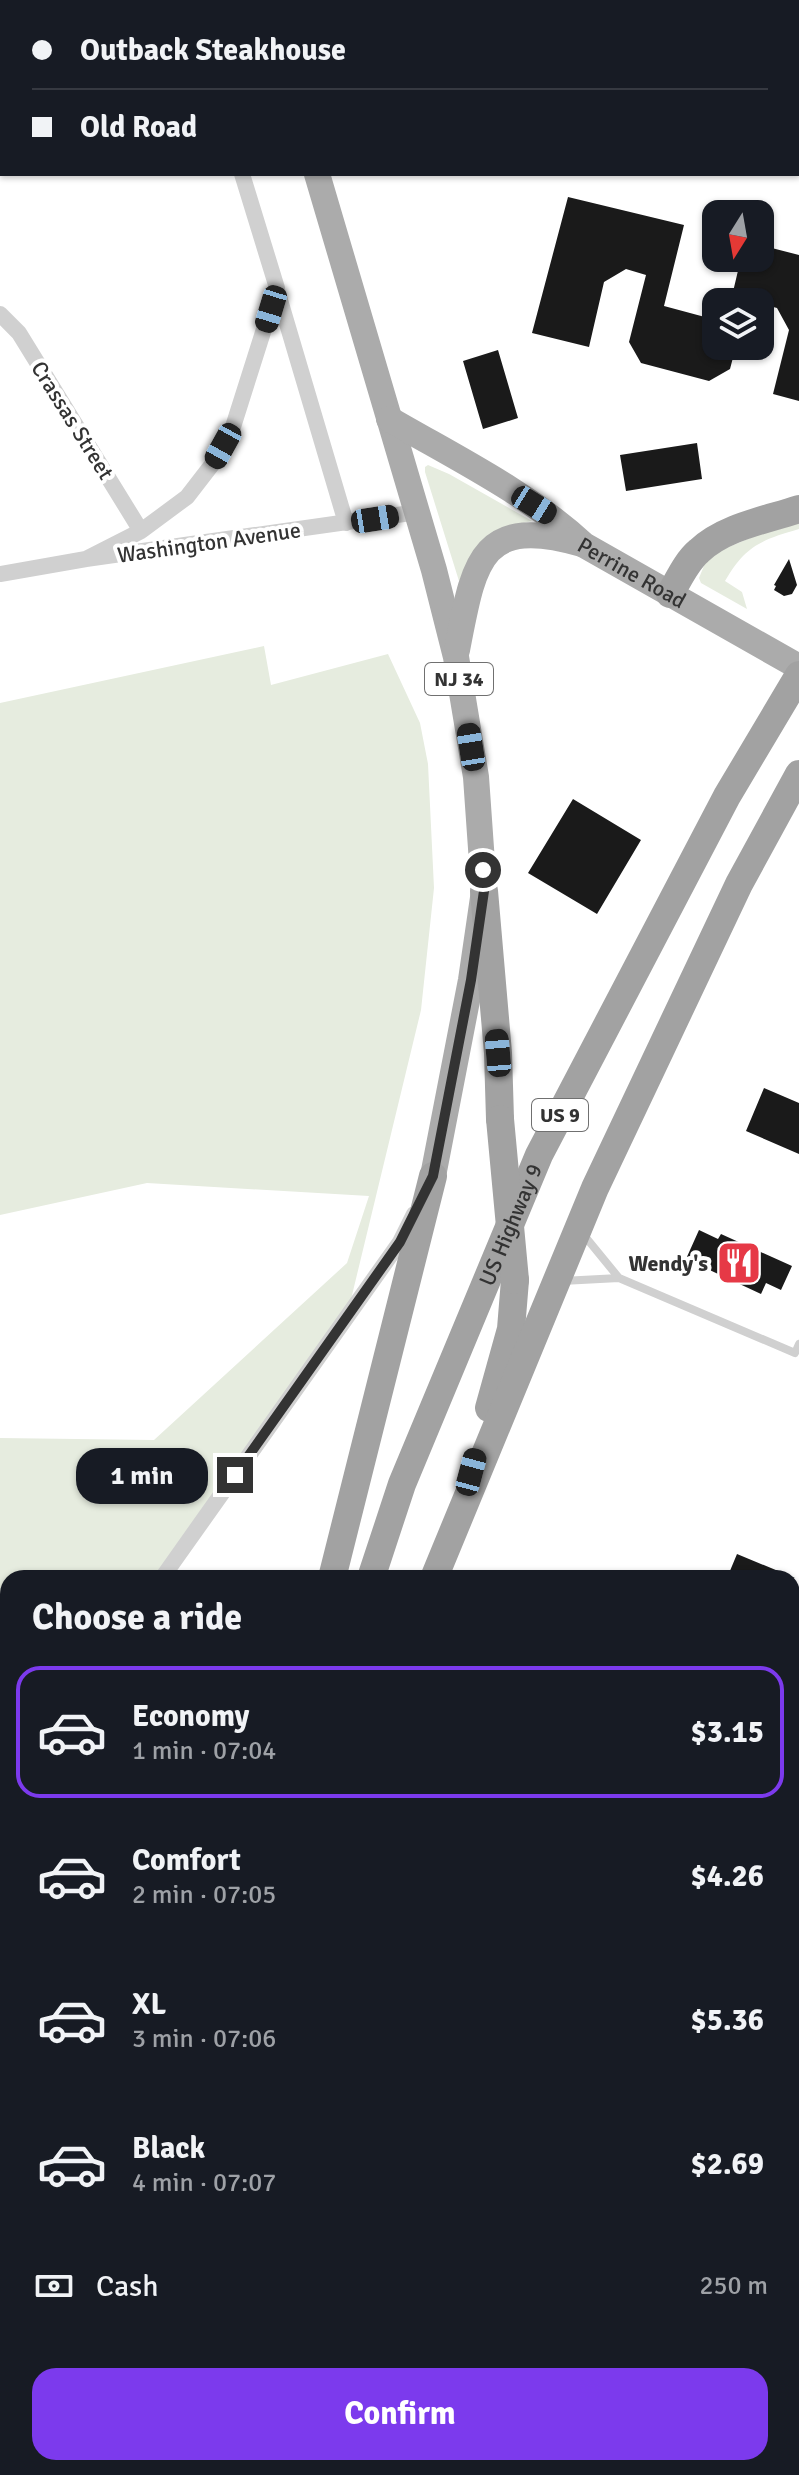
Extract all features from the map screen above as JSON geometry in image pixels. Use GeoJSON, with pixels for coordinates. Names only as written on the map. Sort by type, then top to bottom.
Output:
{"type":"FeatureCollection","features":[{"type":"Feature","properties":{"kind":"highway"},"geometry":{"type":"LineString","coordinates":[[670,594],[688,563],[713,540],[799,509]]}},
{"type":"Feature","properties":{"kind":"highway","name":"US Highway 9"},"geometry":{"type":"LineString","coordinates":[[374,1570],[402,1484],[539,1155],[727,796],[799,675]]}},
{"type":"Feature","properties":{"kind":"highway","name":"US 9"},"geometry":{"type":"LineString","coordinates":[[437,1570],[595,1188],[739,884],[799,774]]}},
{"type":"Feature","properties":{"kind":"highway"},"geometry":{"type":"LineString","coordinates":[[457,1525],[511,1329],[515,1280],[484,891]]}},
{"type":"Feature","properties":{"kind":"highway"},"geometry":{"type":"LineString","coordinates":[[334,1570],[433,1176]]}},
{"type":"Feature","properties":{"kind":"main road","name":"NJ 34"},"geometry":{"type":"LineString","coordinates":[[318,176],[418,512],[456,657],[476,777],[484,891]]}},
{"type":"Feature","properties":{"kind":"main road","name":"Perrine Road"},"geometry":{"type":"LineString","coordinates":[[389,419],[559,521],[584,545],[799,667]]}},
{"type":"Feature","properties":{"kind":"main road"},"geometry":{"type":"LineString","coordinates":[[456,657],[474,574],[487,553],[501,540],[521,534],[552,535],[584,545]]}},
{"type":"Feature","properties":{"kind":"main road"},"geometry":{"type":"LineString","coordinates":[[433,1176],[471,980],[484,891]]}},
{"type":"Feature","properties":{"kind":"street"},"geometry":{"type":"LineString","coordinates":[[243,176],[346,523]]}},
{"type":"Feature","properties":{"kind":"street"},"geometry":{"type":"LineString","coordinates":[[86,559],[141,531],[187,497],[214,462],[232,430],[277,288]]}},
{"type":"Feature","properties":{"kind":"street","name":"Crassas Street"},"geometry":{"type":"LineString","coordinates":[[0,314],[19,333],[141,531]]}},
{"type":"Feature","properties":{"kind":"street","name":"Washington Avenue"},"geometry":{"type":"LineString","coordinates":[[0,574],[418,512]]}},
{"type":"Feature","properties":{"kind":"street"},"geometry":{"type":"LineString","coordinates":[[168,1570],[400,1242],[433,1176]]}},
{"type":"Feature","properties":{"kind":"lane"},"geometry":{"type":"LineString","coordinates":[[578,1228],[619,1278]]}},
{"type":"Feature","properties":{"kind":"lane"},"geometry":{"type":"LineString","coordinates":[[557,1281],[619,1278],[795,1353],[799,1344]]}},
{"type":"Feature","properties":{"kind":"shaded area"},"geometry":{"type":"Polygon","coordinates":[[[428,465],[532,521],[519,524],[459,581],[425,472],[428,465]]]}},
{"type":"Feature","properties":{"kind":"shaded area"},"geometry":{"type":"Polygon","coordinates":[[[799,517],[799,529],[755,546],[732,569],[725,581],[742,592],[747,609],[701,583],[699,578],[708,556],[799,517]]]}},
{"type":"Feature","properties":{"kind":"shaded area"},"geometry":{"type":"Polygon","coordinates":[[[264,646],[271,685],[388,654],[420,723],[428,764],[434,888],[421,1010],[346,1320],[164,1570],[0,1570],[0,1438],[154,1440],[347,1263],[369,1196],[147,1183],[0,1215],[0,703],[264,646]]]}},
{"type":"Feature","properties":{"kind":"building"},"geometry":{"type":"Polygon","coordinates":[[[568,197],[684,225],[664,306],[702,316],[702,360],[732,360],[730,369],[709,381],[641,363],[629,342],[646,275],[626,269],[604,282],[589,347],[532,333],[568,197]]]}},
{"type":"Feature","properties":{"kind":"building"},"geometry":{"type":"Polygon","coordinates":[[[774,249],[799,255],[799,401],[773,394],[789,330],[774,307],[774,288],[734,288],[738,272],[774,272],[774,249]]]}},
{"type":"Feature","properties":{"kind":"building"},"geometry":{"type":"Polygon","coordinates":[[[498,350],[518,418],[483,429],[463,361],[498,350]]]}},
{"type":"Feature","properties":{"kind":"building"},"geometry":{"type":"Polygon","coordinates":[[[697,443],[702,479],[626,491],[620,455],[697,443]]]}},
{"type":"Feature","properties":{"kind":"building"},"geometry":{"type":"Polygon","coordinates":[[[789,559],[797,585],[792,594],[784,596],[774,590],[774,585],[789,559]]]}},
{"type":"Feature","properties":{"kind":"building"},"geometry":{"type":"Polygon","coordinates":[[[573,799],[641,840],[597,914],[528,873],[573,799]]]}},
{"type":"Feature","properties":{"kind":"building"},"geometry":{"type":"Polygon","coordinates":[[[764,1088],[799,1103],[799,1154],[746,1131],[764,1088]]]}},
{"type":"Feature","properties":{"kind":"building","name":"Wendy's"},"geometry":{"type":"Polygon","coordinates":[[[699,1230],[718,1239],[721,1234],[792,1266],[781,1290],[766,1283],[761,1294],[686,1259],[699,1230]]]}},
{"type":"Feature","properties":{"kind":"building"},"geometry":{"type":"Polygon","coordinates":[[[737,1554],[776,1570],[730,1570],[737,1554]]]}},
{"type":"Feature","properties":{"kind":"place","name":"Wendy's"},"geometry":{"type":"Point","coordinates":[739,1263]}},
{"type":"Feature","properties":{"kind":"route"},"geometry":{"type":"LineString","coordinates":[[235,1475],[400,1242],[433,1176],[471,980],[484,891],[483,870]]}}]}
